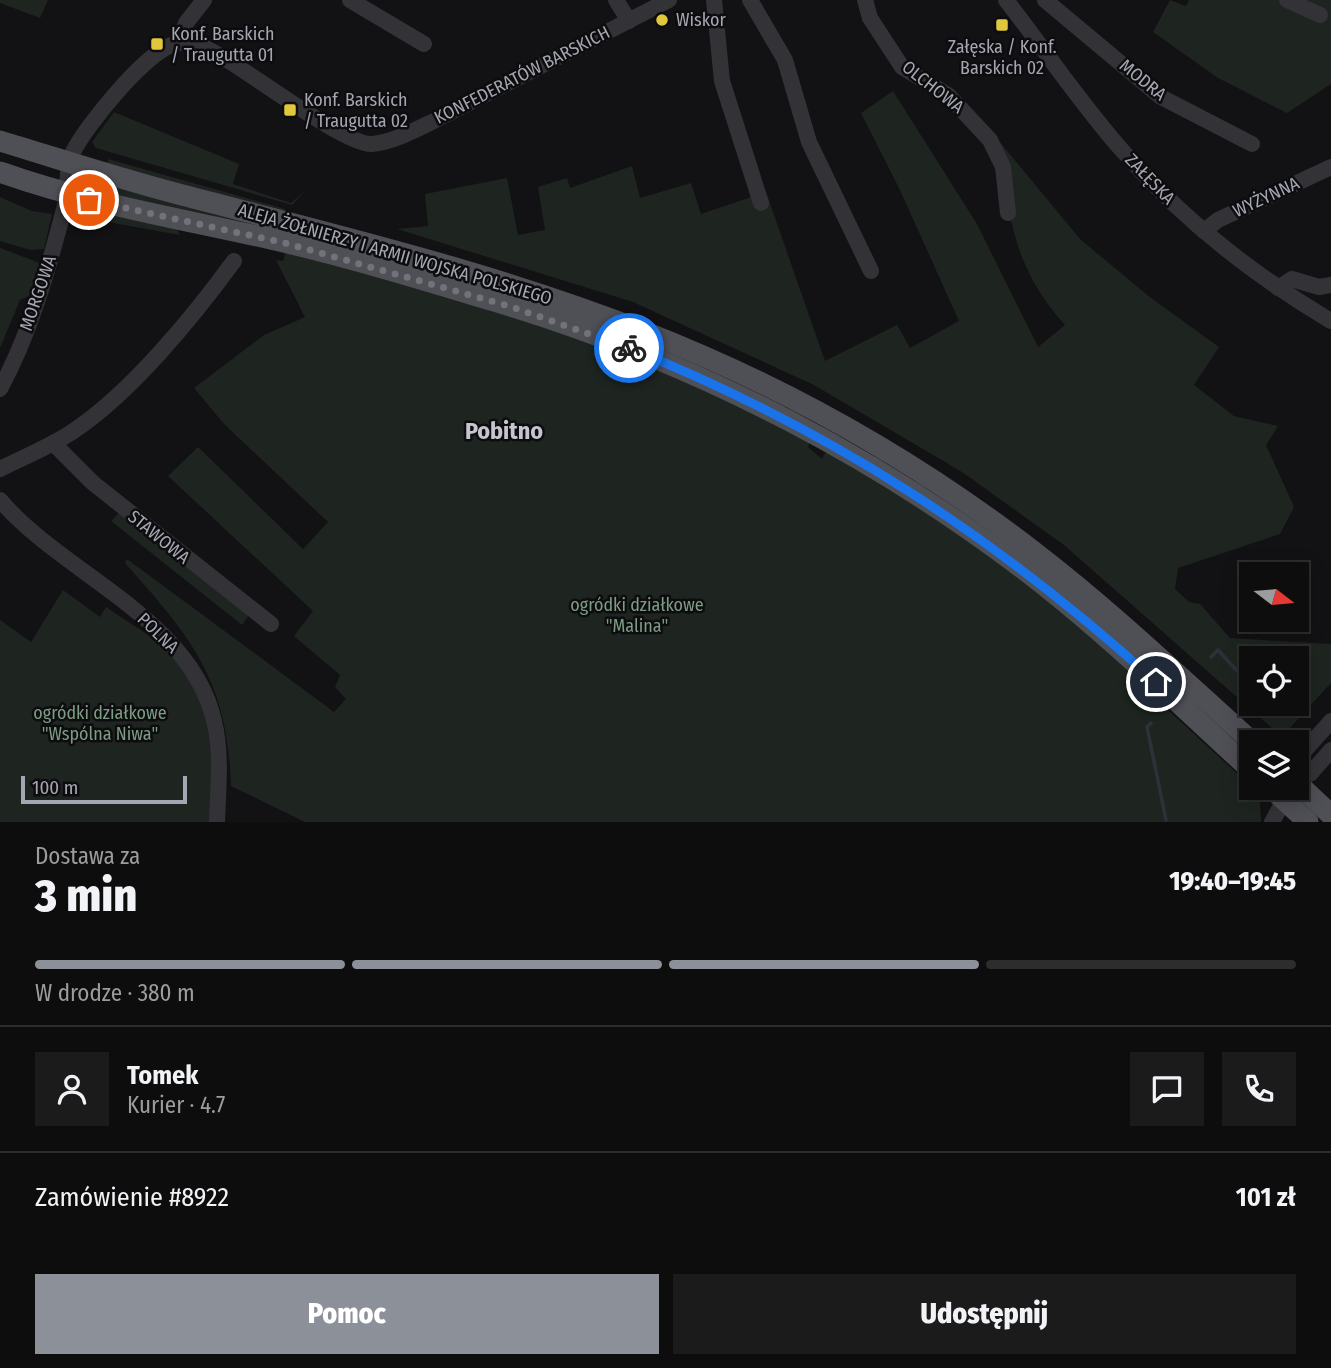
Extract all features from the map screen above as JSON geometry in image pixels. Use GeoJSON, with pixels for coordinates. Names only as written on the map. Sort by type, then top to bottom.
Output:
{"type":"FeatureCollection","features":[{"type":"Feature","properties":{"kind":"main road","name":"ALEJA ŻOŁNIERZY I ARMII WOJSKA POLSKIEGO"},"geometry":{"type":"LineString","coordinates":[[0,141],[536,293],[647,332],[744,376],[885,452],[995,524],[1123,624],[1239,730]]}},
{"type":"Feature","properties":{"kind":"main road","name":"ALEJA ŻOŁNIERZY I ARMII WOJSKA POLSKIEGO"},"geometry":{"type":"LineString","coordinates":[[0,172],[67,195],[285,243],[509,306],[636,351],[772,412],[916,494],[1021,567],[1103,634],[1239,759]]}},
{"type":"Feature","properties":{"kind":"main road"},"geometry":{"type":"LineString","coordinates":[[1293,800],[1308,822]]}},
{"type":"Feature","properties":{"kind":"main road"},"geometry":{"type":"LineString","coordinates":[[1304,800],[1331,815]]}},
{"type":"Feature","properties":{"kind":"street"},"geometry":{"type":"LineString","coordinates":[[67,195],[70,163],[83,137],[135,72],[160,50],[179,43],[186,23],[204,0]]}},
{"type":"Feature","properties":{"kind":"street"},"geometry":{"type":"LineString","coordinates":[[350,0],[424,44]]}},
{"type":"Feature","properties":{"kind":"street"},"geometry":{"type":"LineString","coordinates":[[616,0],[629,21]]}},
{"type":"Feature","properties":{"kind":"street","name":"KONFEDERATÓW BARSKICH"},"geometry":{"type":"LineString","coordinates":[[179,43],[192,43],[209,50],[274,89],[345,138],[373,144],[411,132],[669,0]]}},
{"type":"Feature","properties":{"kind":"street"},"geometry":{"type":"LineString","coordinates":[[714,0],[722,81],[761,203]]}},
{"type":"Feature","properties":{"kind":"street"},"geometry":{"type":"LineString","coordinates":[[750,0],[785,60],[809,142],[872,271]]}},
{"type":"Feature","properties":{"kind":"street","name":"OLCHOWA"},"geometry":{"type":"LineString","coordinates":[[865,0],[870,18],[902,67],[948,95],[990,140],[1003,167],[1008,213]]}},
{"type":"Feature","properties":{"kind":"street","name":"ZAŁĘSKA"},"geometry":{"type":"LineString","coordinates":[[1006,0],[1114,141],[1203,230],[1278,288],[1331,321]]}},
{"type":"Feature","properties":{"kind":"street","name":"MODRA"},"geometry":{"type":"LineString","coordinates":[[1045,0],[1161,97],[1252,144]]}},
{"type":"Feature","properties":{"kind":"street"},"geometry":{"type":"LineString","coordinates":[[1287,0],[1320,15]]}},
{"type":"Feature","properties":{"kind":"street","name":"WYŻYNNA"},"geometry":{"type":"LineString","coordinates":[[1203,230],[1218,220],[1331,167]]}},
{"type":"Feature","properties":{"kind":"street","name":"MORGOWA"},"geometry":{"type":"LineString","coordinates":[[0,389],[38,297],[67,195]]}},
{"type":"Feature","properties":{"kind":"street"},"geometry":{"type":"LineString","coordinates":[[0,469],[53,443],[103,408],[171,338],[234,261]]}},
{"type":"Feature","properties":{"kind":"street"},"geometry":{"type":"LineString","coordinates":[[1278,288],[1292,279],[1319,287],[1331,285]]}},
{"type":"Feature","properties":{"kind":"street","name":"STAWOWA"},"geometry":{"type":"LineString","coordinates":[[53,443],[93,483],[271,624]]}},
{"type":"Feature","properties":{"kind":"street","name":"POLNA"},"geometry":{"type":"LineString","coordinates":[[0,500],[51,546],[149,621],[167,638],[195,675],[206,695],[214,721],[218,750],[217,822]]}},
{"type":"Feature","properties":{"kind":"street"},"geometry":{"type":"LineString","coordinates":[[1309,746],[1331,722]]}},
{"type":"Feature","properties":{"kind":"street"},"geometry":{"type":"LineString","coordinates":[[1309,774],[1331,750]]}},
{"type":"Feature","properties":{"kind":"street"},"geometry":{"type":"LineString","coordinates":[[1272,822],[1282,800]]}},
{"type":"Feature","properties":{"kind":"green space"},"geometry":{"type":"Polygon","coordinates":[[[0,0],[48,0],[40,18],[0,3],[0,0]]]}},
{"type":"Feature","properties":{"kind":"green space"},"geometry":{"type":"Polygon","coordinates":[[[1170,0],[1186,6],[1189,0],[1331,0],[1331,84],[1287,113],[1218,78],[1153,32],[1170,0]]]}},
{"type":"Feature","properties":{"kind":"green space"},"geometry":{"type":"Polygon","coordinates":[[[893,91],[977,224],[1038,347],[1065,325],[1047,303],[1023,261],[1010,217],[999,141],[1080,239],[1151,298],[1219,347],[1194,385],[1234,416],[1278,426],[1266,445],[1294,507],[1280,534],[1178,568],[1175,589],[1189,602],[1200,604],[1230,638],[1331,644],[1331,683],[1309,707],[1309,646],[1239,646],[1239,699],[1064,545],[962,472],[814,385],[633,302],[397,229],[428,226],[425,194],[507,178],[518,235],[545,230],[538,187],[567,178],[570,188],[632,166],[640,198],[691,183],[701,214],[766,192],[825,361],[897,325],[910,348],[959,321],[899,188],[861,113],[893,91]]]}},
{"type":"Feature","properties":{"kind":"green space"},"geometry":{"type":"Polygon","coordinates":[[[114,112],[239,164],[233,184],[291,203],[306,190],[292,205],[96,148],[92,142],[114,112]]]}},
{"type":"Feature","properties":{"kind":"green space"},"geometry":{"type":"Polygon","coordinates":[[[108,159],[285,209],[283,214],[107,165],[108,159]]]}},
{"type":"Feature","properties":{"kind":"green space"},"geometry":{"type":"Polygon","coordinates":[[[102,183],[280,227],[278,234],[98,195],[102,183]]]}},
{"type":"Feature","properties":{"kind":"green space"},"geometry":{"type":"Polygon","coordinates":[[[0,197],[32,211],[52,214],[44,249],[30,250],[0,241],[0,197]]]}},
{"type":"Feature","properties":{"kind":"green space"},"geometry":{"type":"Polygon","coordinates":[[[94,208],[176,226],[180,235],[91,219],[94,208]]]}},
{"type":"Feature","properties":{"kind":"green space"},"geometry":{"type":"Polygon","coordinates":[[[0,248],[40,263],[29,296],[20,300],[0,348],[0,248]]]}},
{"type":"Feature","properties":{"kind":"green space","name":"ogródki działkowe \"Malina\""},"geometry":{"type":"Polygon","coordinates":[[[286,250],[554,328],[666,371],[811,440],[808,447],[822,459],[827,449],[977,546],[1111,650],[1169,711],[1239,775],[1239,800],[1259,800],[1261,822],[305,822],[231,786],[223,717],[202,663],[169,615],[125,563],[127,559],[334,712],[346,699],[335,687],[340,675],[294,636],[313,611],[168,476],[198,447],[303,549],[328,522],[224,424],[194,388],[264,335],[305,317],[276,260],[283,261],[286,250]]]}},
{"type":"Feature","properties":{"kind":"green space"},"geometry":{"type":"Polygon","coordinates":[[[122,510],[252,611],[242,625],[111,521],[122,510]]]}},
{"type":"Feature","properties":{"kind":"green space","name":"ogródki działkowe \"Wspólna Niwa\""},"geometry":{"type":"Polygon","coordinates":[[[63,590],[100,617],[106,607],[165,648],[186,673],[197,692],[208,734],[210,822],[0,822],[0,620],[31,642],[63,590]]]}},
{"type":"Feature","properties":{"kind":"green space"},"geometry":{"type":"Polygon","coordinates":[[[1258,716],[1301,716],[1288,730],[1272,728],[1258,716]]]}},
{"type":"Feature","properties":{"kind":"waterway"},"geometry":{"type":"LineString","coordinates":[[1211,657],[1218,650],[1239,673]]}},
{"type":"Feature","properties":{"kind":"waterway"},"geometry":{"type":"LineString","coordinates":[[1151,723],[1147,727],[1166,820]]}},
{"type":"Feature","properties":{"kind":"way so far"},"geometry":{"type":"LineString","coordinates":[[89,200],[285,243],[509,306],[629,348]]}},
{"type":"Feature","properties":{"kind":"place","name":"Wiskor"},"geometry":{"type":"Point","coordinates":[662,20]}},
{"type":"Feature","properties":{"kind":"place","name":"Załęska / Konf. Barskich 02"},"geometry":{"type":"Point","coordinates":[1002,25]}},
{"type":"Feature","properties":{"kind":"place","name":"Konf. Barskich / Traugutta 01"},"geometry":{"type":"Point","coordinates":[157,44]}},
{"type":"Feature","properties":{"kind":"place","name":"Konf. Barskich / Traugutta 02"},"geometry":{"type":"Point","coordinates":[290,110]}},
{"type":"Feature","properties":{"kind":"district","name":"Pobitno"},"geometry":{"type":"Point","coordinates":[504,431]}},
{"type":"Feature","properties":{"kind":"route"},"geometry":{"type":"LineString","coordinates":[[629,348],[700,377],[772,412],[846,451],[916,494],[1021,567],[1103,634],[1156,682]]}}]}
